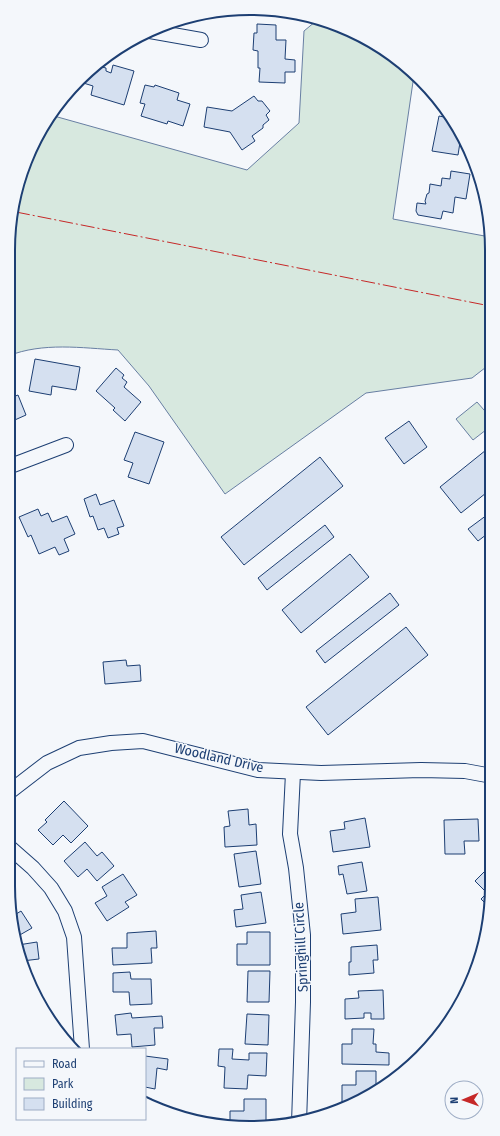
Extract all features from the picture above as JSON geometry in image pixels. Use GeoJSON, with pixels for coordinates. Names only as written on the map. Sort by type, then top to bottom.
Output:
{"type":"FeatureCollection","features":[{"type":"Feature","properties":{"kind":"street"},"geometry":{"type":"LineString","coordinates":[[160,33],[201,40]]}},
{"type":"Feature","properties":{"kind":"street"},"geometry":{"type":"LineString","coordinates":[[15,464],[66,445]]}},
{"type":"Feature","properties":{"kind":"street","name":"Woodland Drive"},"geometry":{"type":"LineString","coordinates":[[15,787],[47,762],[79,748],[111,743],[143,741],[258,770],[321,773],[421,770],[465,771],[485,775]]}},
{"type":"Feature","properties":{"kind":"street","name":"Springhill Circle"},"geometry":{"type":"LineString","coordinates":[[294,772],[290,834],[296,868],[303,935],[303,1002],[299,1115]]}},
{"type":"Feature","properties":{"kind":"street"},"geometry":{"type":"LineString","coordinates":[[15,852],[33,868],[51,888],[64,911],[74,937],[82,1048]]}},
{"type":"Feature","properties":{"kind":"green space"},"geometry":{"type":"Polygon","coordinates":[[[313,24],[326,27],[354,39],[381,55],[413,81],[393,219],[484,236],[485,368],[472,378],[366,393],[225,494],[149,386],[118,350],[77,347],[49,347],[15,354],[15,250],[17,219],[27,174],[46,132],[57,117],[247,170],[299,123],[304,31],[313,24]]]}},
{"type":"Feature","properties":{"kind":"green space"},"geometry":{"type":"Polygon","coordinates":[[[477,402],[485,411],[485,431],[473,440],[456,419],[477,402]]]}},
{"type":"Feature","properties":{"kind":"building"},"geometry":{"type":"Polygon","coordinates":[[[257,24],[276,25],[276,40],[286,40],[285,59],[295,60],[295,72],[285,72],[285,83],[259,82],[260,68],[258,68],[258,51],[253,50],[254,33],[257,33],[257,24]]]}},
{"type":"Feature","properties":{"kind":"building"},"geometry":{"type":"Polygon","coordinates":[[[113,65],[134,71],[124,105],[91,95],[93,86],[85,83],[103,67],[106,68],[106,71],[111,73],[113,65]]]}},
{"type":"Feature","properties":{"kind":"building"},"geometry":{"type":"Polygon","coordinates":[[[145,85],[154,87],[155,85],[179,93],[177,100],[190,104],[183,126],[168,121],[167,124],[141,116],[145,104],[140,103],[145,85]]]}},
{"type":"Feature","properties":{"kind":"building"},"geometry":{"type":"Polygon","coordinates":[[[254,96],[258,101],[262,101],[270,111],[266,115],[269,120],[263,125],[263,128],[252,136],[255,141],[242,150],[230,132],[204,127],[207,107],[232,111],[254,96]]]}},
{"type":"Feature","properties":{"kind":"building"},"geometry":{"type":"Polygon","coordinates":[[[439,116],[443,117],[460,144],[458,155],[432,151],[439,116]]]}},
{"type":"Feature","properties":{"kind":"building"},"geometry":{"type":"Polygon","coordinates":[[[451,171],[470,174],[466,199],[455,197],[453,213],[443,211],[441,219],[418,215],[416,211],[417,203],[426,204],[425,201],[427,194],[429,193],[430,184],[441,186],[442,178],[450,179],[451,171]]]}},
{"type":"Feature","properties":{"kind":"building"},"geometry":{"type":"Polygon","coordinates":[[[35,359],[80,367],[76,390],[52,386],[51,395],[29,391],[35,359]]]}},
{"type":"Feature","properties":{"kind":"building"},"geometry":{"type":"Polygon","coordinates":[[[116,368],[124,375],[122,378],[127,382],[124,387],[141,402],[125,421],[113,410],[115,408],[96,391],[116,368]]]}},
{"type":"Feature","properties":{"kind":"building"},"geometry":{"type":"Polygon","coordinates":[[[18,395],[26,415],[15,420],[15,396],[18,395]]]}},
{"type":"Feature","properties":{"kind":"building"},"geometry":{"type":"Polygon","coordinates":[[[409,421],[427,447],[404,464],[385,438],[409,421]]]}},
{"type":"Feature","properties":{"kind":"building"},"geometry":{"type":"Polygon","coordinates":[[[135,432],[164,442],[149,484],[128,477],[133,463],[124,460],[135,432]]]}},
{"type":"Feature","properties":{"kind":"building"},"geometry":{"type":"Polygon","coordinates":[[[485,451],[485,494],[461,513],[440,487],[485,451]]]}},
{"type":"Feature","properties":{"kind":"building"},"geometry":{"type":"Polygon","coordinates":[[[320,457],[343,486],[244,565],[221,537],[320,457]]]}},
{"type":"Feature","properties":{"kind":"building"},"geometry":{"type":"Polygon","coordinates":[[[96,494],[100,505],[114,500],[124,526],[117,528],[119,534],[108,538],[104,528],[98,530],[93,516],[90,517],[84,499],[96,494]]]}},
{"type":"Feature","properties":{"kind":"building"},"geometry":{"type":"Polygon","coordinates":[[[38,509],[41,516],[48,513],[52,522],[67,516],[75,534],[64,539],[69,551],[59,555],[55,547],[39,554],[31,535],[28,537],[19,517],[38,509]]]}},
{"type":"Feature","properties":{"kind":"building"},"geometry":{"type":"Polygon","coordinates":[[[485,516],[485,536],[478,541],[468,529],[485,516]]]}},
{"type":"Feature","properties":{"kind":"building"},"geometry":{"type":"Polygon","coordinates":[[[325,525],[334,537],[267,590],[258,578],[325,525]]]}},
{"type":"Feature","properties":{"kind":"building"},"geometry":{"type":"Polygon","coordinates":[[[350,554],[369,577],[301,633],[282,610],[350,554]]]}},
{"type":"Feature","properties":{"kind":"building"},"geometry":{"type":"Polygon","coordinates":[[[390,593],[399,605],[325,663],[316,651],[390,593]]]}},
{"type":"Feature","properties":{"kind":"building"},"geometry":{"type":"Polygon","coordinates":[[[406,627],[428,655],[328,735],[306,707],[406,627]]]}},
{"type":"Feature","properties":{"kind":"building"},"geometry":{"type":"Polygon","coordinates":[[[126,660],[127,666],[140,665],[141,681],[105,684],[103,662],[126,660]]]}},
{"type":"Feature","properties":{"kind":"building"},"geometry":{"type":"Polygon","coordinates":[[[64,801],[88,826],[71,843],[63,835],[53,845],[38,830],[47,822],[45,820],[64,801]]]}},
{"type":"Feature","properties":{"kind":"building"},"geometry":{"type":"Polygon","coordinates":[[[248,809],[249,825],[256,824],[257,845],[225,847],[224,827],[230,826],[228,811],[248,809]]]}},
{"type":"Feature","properties":{"kind":"building"},"geometry":{"type":"Polygon","coordinates":[[[365,818],[370,847],[333,852],[330,831],[345,829],[344,822],[365,818]]]}},
{"type":"Feature","properties":{"kind":"building"},"geometry":{"type":"Polygon","coordinates":[[[478,819],[479,841],[464,841],[465,854],[445,854],[444,820],[478,819]]]}},
{"type":"Feature","properties":{"kind":"building"},"geometry":{"type":"Polygon","coordinates":[[[85,842],[97,856],[102,852],[114,866],[97,881],[87,869],[78,877],[64,861],[85,842]]]}},
{"type":"Feature","properties":{"kind":"building"},"geometry":{"type":"Polygon","coordinates":[[[256,851],[261,884],[239,887],[234,854],[256,851]]]}},
{"type":"Feature","properties":{"kind":"building"},"geometry":{"type":"Polygon","coordinates":[[[362,862],[367,891],[347,894],[343,874],[339,875],[338,866],[362,862]]]}},
{"type":"Feature","properties":{"kind":"building"},"geometry":{"type":"Polygon","coordinates":[[[485,871],[485,891],[475,881],[485,871]]]}},
{"type":"Feature","properties":{"kind":"building"},"geometry":{"type":"Polygon","coordinates":[[[123,874],[137,895],[125,902],[129,907],[107,921],[95,903],[107,896],[102,887],[123,874]]]}},
{"type":"Feature","properties":{"kind":"building"},"geometry":{"type":"Polygon","coordinates":[[[261,892],[266,923],[236,927],[234,910],[243,909],[241,895],[261,892]]]}},
{"type":"Feature","properties":{"kind":"building"},"geometry":{"type":"Polygon","coordinates":[[[378,897],[381,930],[343,934],[341,914],[356,912],[355,899],[378,897]]]}},
{"type":"Feature","properties":{"kind":"building"},"geometry":{"type":"Polygon","coordinates":[[[21,911],[32,928],[21,935],[17,917],[17,914],[21,911]]]}},
{"type":"Feature","properties":{"kind":"building"},"geometry":{"type":"Polygon","coordinates":[[[156,931],[157,948],[151,948],[152,963],[113,965],[112,948],[127,948],[127,933],[156,931]]]}},
{"type":"Feature","properties":{"kind":"building"},"geometry":{"type":"Polygon","coordinates":[[[247,932],[270,932],[270,965],[237,965],[237,944],[247,944],[247,932]]]}},
{"type":"Feature","properties":{"kind":"building"},"geometry":{"type":"Polygon","coordinates":[[[37,942],[39,959],[27,960],[22,944],[37,942]]]}},
{"type":"Feature","properties":{"kind":"building"},"geometry":{"type":"Polygon","coordinates":[[[377,945],[378,960],[373,960],[374,973],[349,975],[351,947],[377,945]]]}},
{"type":"Feature","properties":{"kind":"building"},"geometry":{"type":"Polygon","coordinates":[[[248,971],[270,971],[269,1002],[247,1002],[248,971]]]}},
{"type":"Feature","properties":{"kind":"building"},"geometry":{"type":"Polygon","coordinates":[[[130,972],[131,979],[151,979],[152,1004],[130,1005],[129,992],[113,992],[113,973],[130,972]]]}},
{"type":"Feature","properties":{"kind":"building"},"geometry":{"type":"Polygon","coordinates":[[[383,990],[384,1019],[371,1019],[371,1013],[364,1013],[364,1018],[345,1019],[345,999],[359,998],[358,991],[383,990]]]}},
{"type":"Feature","properties":{"kind":"building"},"geometry":{"type":"Polygon","coordinates":[[[131,1013],[132,1018],[162,1016],[163,1028],[154,1028],[155,1045],[132,1047],[131,1034],[117,1035],[115,1015],[131,1013]]]}},
{"type":"Feature","properties":{"kind":"building"},"geometry":{"type":"Polygon","coordinates":[[[247,1014],[269,1015],[268,1045],[245,1044],[247,1014]]]}},
{"type":"Feature","properties":{"kind":"building"},"geometry":{"type":"Polygon","coordinates":[[[352,1029],[374,1029],[373,1044],[376,1044],[376,1052],[389,1053],[389,1065],[342,1064],[342,1044],[352,1044],[352,1029]]]}},
{"type":"Feature","properties":{"kind":"building"},"geometry":{"type":"Polygon","coordinates":[[[219,1049],[233,1049],[232,1059],[249,1060],[249,1053],[267,1053],[266,1076],[248,1075],[247,1089],[224,1088],[225,1067],[218,1066],[219,1049]]]}},
{"type":"Feature","properties":{"kind":"building"},"geometry":{"type":"Polygon","coordinates":[[[146,1056],[168,1059],[167,1070],[157,1068],[155,1089],[146,1087],[146,1056]]]}},
{"type":"Feature","properties":{"kind":"building"},"geometry":{"type":"Polygon","coordinates":[[[356,1071],[376,1071],[376,1084],[368,1090],[342,1102],[342,1085],[356,1085],[356,1071]]]}},
{"type":"Feature","properties":{"kind":"building"},"geometry":{"type":"Polygon","coordinates":[[[244,1099],[266,1099],[266,1120],[230,1120],[230,1111],[244,1111],[244,1099]]]}},
{"type":"Feature","properties":{"kind":"power"},"geometry":{"type":"LineString","coordinates":[[18,212],[485,305]]}}]}
